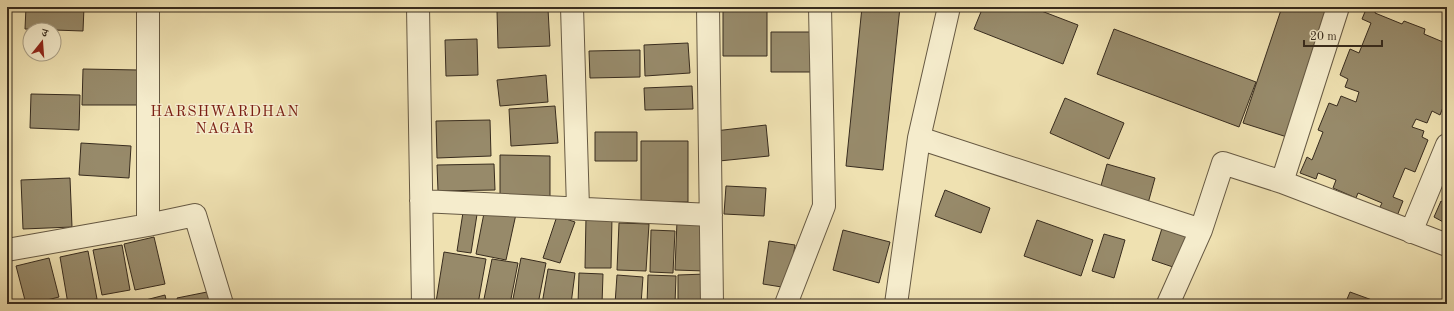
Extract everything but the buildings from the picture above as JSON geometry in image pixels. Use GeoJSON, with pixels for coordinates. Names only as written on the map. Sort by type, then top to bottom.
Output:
{"type":"FeatureCollection","features":[{"type":"Feature","properties":{"kind":"street"},"geometry":{"type":"LineString","coordinates":[[148,7],[148,225]]}},
{"type":"Feature","properties":{"kind":"street"},"geometry":{"type":"LineString","coordinates":[[418,7],[422,304]]}},
{"type":"Feature","properties":{"kind":"street"},"geometry":{"type":"LineString","coordinates":[[572,7],[578,208]]}},
{"type":"Feature","properties":{"kind":"street"},"geometry":{"type":"LineString","coordinates":[[708,7],[712,304]]}},
{"type":"Feature","properties":{"kind":"street"},"geometry":{"type":"LineString","coordinates":[[786,304],[824,206],[820,7]]}},
{"type":"Feature","properties":{"kind":"street"},"geometry":{"type":"LineString","coordinates":[[896,304],[919,138],[949,7]]}},
{"type":"Feature","properties":{"kind":"street"},"geometry":{"type":"LineString","coordinates":[[1282,182],[1338,7]]}},
{"type":"Feature","properties":{"kind":"street"},"geometry":{"type":"LineString","coordinates":[[919,138],[1201,230]]}},
{"type":"Feature","properties":{"kind":"street"},"geometry":{"type":"LineString","coordinates":[[1411,232],[1447,145]]}},
{"type":"Feature","properties":{"kind":"street"},"geometry":{"type":"LineString","coordinates":[[1168,304],[1201,230],[1223,163],[1282,182],[1447,245]]}},
{"type":"Feature","properties":{"kind":"street"},"geometry":{"type":"LineString","coordinates":[[420,201],[711,215]]}},
{"type":"Feature","properties":{"kind":"street"},"geometry":{"type":"LineString","coordinates":[[7,250],[148,225],[195,215],[222,304]]}},
{"type":"Feature","properties":{"kind":"district","name":"HARSHWARDHAN NAGAR"},"geometry":{"type":"Point","coordinates":[225,120]}}]}
